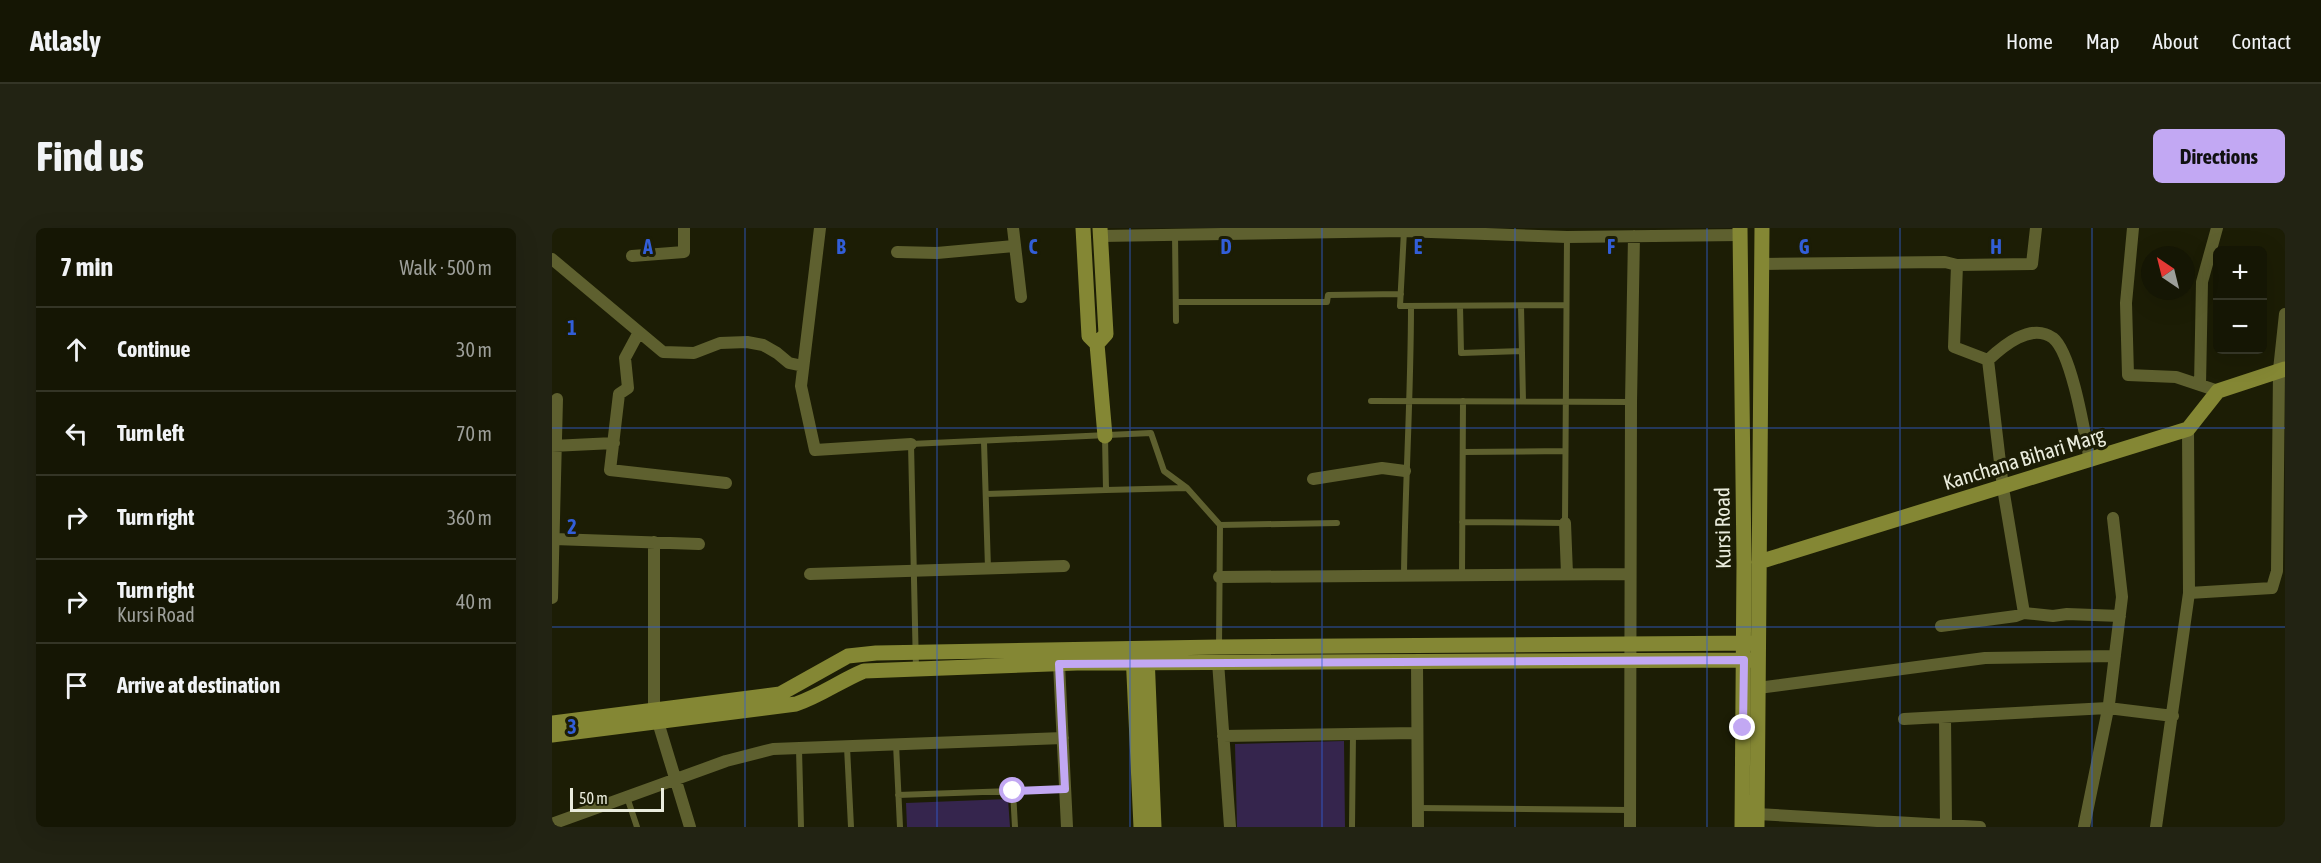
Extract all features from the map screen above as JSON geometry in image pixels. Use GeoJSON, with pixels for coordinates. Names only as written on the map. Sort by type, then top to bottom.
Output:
{"type":"FeatureCollection","features":[{"type":"Feature","properties":{"kind":"street"},"geometry":{"type":"LineString","coordinates":[[632,256],[684,252],[684,228]]}},
{"type":"Feature","properties":{"kind":"street"},"geometry":{"type":"LineString","coordinates":[[820,228],[801,386],[815,450],[910,444]]}},
{"type":"Feature","properties":{"kind":"street"},"geometry":{"type":"LineString","coordinates":[[1013,228],[1022,297]]}},
{"type":"Feature","properties":{"kind":"street"},"geometry":{"type":"LineString","coordinates":[[1083,228],[1089,336],[1097,344],[1105,436]]}},
{"type":"Feature","properties":{"kind":"street","name":"Kursi Road"},"geometry":{"type":"LineString","coordinates":[[1751,643],[1759,562],[1762,228]]}},
{"type":"Feature","properties":{"kind":"street"},"geometry":{"type":"LineString","coordinates":[[1762,264],[1945,262],[1957,265],[2032,264],[2036,228]]}},
{"type":"Feature","properties":{"kind":"street"},"geometry":{"type":"LineString","coordinates":[[2133,228],[2126,303],[2128,375],[2176,377],[2218,391]]}},
{"type":"Feature","properties":{"kind":"street"},"geometry":{"type":"LineString","coordinates":[[2200,385],[2202,282],[2217,228]]}},
{"type":"Feature","properties":{"kind":"street"},"geometry":{"type":"LineString","coordinates":[[1097,344],[1106,334],[1100,232],[1530,231],[1567,237],[1740,231]]}},
{"type":"Feature","properties":{"kind":"street","name":"Kursi Road"},"geometry":{"type":"LineString","coordinates":[[1740,231],[1751,643],[1742,827]]}},
{"type":"Feature","properties":{"kind":"street"},"geometry":{"type":"LineString","coordinates":[[1630,827],[1630,402],[1634,236]]}},
{"type":"Feature","properties":{"kind":"street"},"geometry":{"type":"LineString","coordinates":[[897,252],[937,253],[1014,246]]}},
{"type":"Feature","properties":{"kind":"street"},"geometry":{"type":"LineString","coordinates":[[552,259],[663,352],[694,352],[720,343],[747,342],[764,345],[789,363],[803,366]]}},
{"type":"Feature","properties":{"kind":"street"},"geometry":{"type":"LineString","coordinates":[[1957,265],[1954,347],[1988,360]]}},
{"type":"Feature","properties":{"kind":"street"},"geometry":{"type":"LineString","coordinates":[[2189,593],[2272,588],[2277,571],[2285,314]]}},
{"type":"Feature","properties":{"kind":"street"},"geometry":{"type":"LineString","coordinates":[[639,332],[625,358],[628,388],[619,394],[610,470],[726,483]]}},
{"type":"Feature","properties":{"kind":"street"},"geometry":{"type":"LineString","coordinates":[[1988,360],[2007,343],[2030,333],[2053,338],[2065,354],[2090,461]]}},
{"type":"Feature","properties":{"kind":"street"},"geometry":{"type":"LineString","coordinates":[[1988,360],[2003,488],[2024,613]]}},
{"type":"Feature","properties":{"kind":"street"},"geometry":{"type":"LineString","coordinates":[[2156,827],[2189,593],[2188,429],[2218,391],[2282,369]]}},
{"type":"Feature","properties":{"kind":"street"},"geometry":{"type":"LineString","coordinates":[[552,598],[554,446],[557,399]]}},
{"type":"Feature","properties":{"kind":"street","name":"Kanchana Bihari Marg"},"geometry":{"type":"LineString","coordinates":[[1759,562],[2188,429]]}},
{"type":"Feature","properties":{"kind":"street"},"geometry":{"type":"LineString","coordinates":[[554,446],[614,443]]}},
{"type":"Feature","properties":{"kind":"street"},"geometry":{"type":"LineString","coordinates":[[1313,479],[1382,468],[1405,471]]}},
{"type":"Feature","properties":{"kind":"street"},"geometry":{"type":"LineString","coordinates":[[2084,827],[2108,708],[2122,597],[2114,518]]}},
{"type":"Feature","properties":{"kind":"street"},"geometry":{"type":"LineString","coordinates":[[1565,523],[1567,574]]}},
{"type":"Feature","properties":{"kind":"street"},"geometry":{"type":"LineString","coordinates":[[554,539],[699,544]]}},
{"type":"Feature","properties":{"kind":"street"},"geometry":{"type":"LineString","coordinates":[[654,542],[655,715],[690,827]]}},
{"type":"Feature","properties":{"kind":"street"},"geometry":{"type":"LineString","coordinates":[[810,574],[1064,566]]}},
{"type":"Feature","properties":{"kind":"street"},"geometry":{"type":"LineString","coordinates":[[1219,577],[1630,574]]}},
{"type":"Feature","properties":{"kind":"street"},"geometry":{"type":"LineString","coordinates":[[1941,626],[2024,613],[2053,616],[2067,614],[2120,616]]}},
{"type":"Feature","properties":{"kind":"street"},"geometry":{"type":"LineString","coordinates":[[552,735],[780,694],[848,656],[916,653],[1218,655],[1751,643]]}},
{"type":"Feature","properties":{"kind":"street"},"geometry":{"type":"LineString","coordinates":[[1218,655],[1417,661],[1751,660]]}},
{"type":"Feature","properties":{"kind":"street"},"geometry":{"type":"LineString","coordinates":[[1218,655],[1230,827]]}},
{"type":"Feature","properties":{"kind":"street"},"geometry":{"type":"LineString","coordinates":[[552,723],[796,704],[817,698],[864,671],[1059,664],[1140,656]]}},
{"type":"Feature","properties":{"kind":"street"},"geometry":{"type":"LineString","coordinates":[[1140,656],[1141,827]]}},
{"type":"Feature","properties":{"kind":"street"},"geometry":{"type":"LineString","coordinates":[[1140,656],[1154,827]]}},
{"type":"Feature","properties":{"kind":"street"},"geometry":{"type":"LineString","coordinates":[[1758,688],[1985,658],[2115,656]]}},
{"type":"Feature","properties":{"kind":"street","name":"Kursi Road"},"geometry":{"type":"LineString","coordinates":[[1751,660],[1758,688],[1757,821]]}},
{"type":"Feature","properties":{"kind":"street"},"geometry":{"type":"LineString","coordinates":[[1417,661],[1418,827]]}},
{"type":"Feature","properties":{"kind":"street"},"geometry":{"type":"LineString","coordinates":[[1059,664],[1067,827]]}},
{"type":"Feature","properties":{"kind":"street"},"geometry":{"type":"LineString","coordinates":[[1904,719],[2108,708],[2173,716]]}},
{"type":"Feature","properties":{"kind":"street"},"geometry":{"type":"LineString","coordinates":[[1945,717],[1946,825]]}},
{"type":"Feature","properties":{"kind":"street"},"geometry":{"type":"LineString","coordinates":[[1223,736],[1417,733]]}},
{"type":"Feature","properties":{"kind":"street"},"geometry":{"type":"LineString","coordinates":[[552,824],[726,761],[773,749],[1063,738]]}},
{"type":"Feature","properties":{"kind":"street"},"geometry":{"type":"LineString","coordinates":[[1757,821],[1980,827]]}},
{"type":"Feature","properties":{"kind":"lane"},"geometry":{"type":"LineString","coordinates":[[1407,230],[1400,306],[1566,305]]}},
{"type":"Feature","properties":{"kind":"lane"},"geometry":{"type":"LineString","coordinates":[[1172,232],[1176,321]]}},
{"type":"Feature","properties":{"kind":"lane"},"geometry":{"type":"LineString","coordinates":[[1462,522],[1565,523],[1568,402],[1567,237]]}},
{"type":"Feature","properties":{"kind":"lane"},"geometry":{"type":"LineString","coordinates":[[1176,302],[1327,302],[1328,295],[1401,294]]}},
{"type":"Feature","properties":{"kind":"lane"},"geometry":{"type":"LineString","coordinates":[[1404,576],[1405,471],[1411,401],[1411,306]]}},
{"type":"Feature","properties":{"kind":"lane"},"geometry":{"type":"LineString","coordinates":[[1460,306],[1461,353],[1522,351]]}},
{"type":"Feature","properties":{"kind":"lane"},"geometry":{"type":"LineString","coordinates":[[1521,306],[1523,401]]}},
{"type":"Feature","properties":{"kind":"lane"},"geometry":{"type":"LineString","coordinates":[[1371,401],[1630,402]]}},
{"type":"Feature","properties":{"kind":"lane"},"geometry":{"type":"LineString","coordinates":[[1462,575],[1463,401]]}},
{"type":"Feature","properties":{"kind":"lane"},"geometry":{"type":"LineString","coordinates":[[916,669],[910,444],[1151,433],[1164,471],[1187,488],[1220,525],[1218,655]]}},
{"type":"Feature","properties":{"kind":"lane"},"geometry":{"type":"LineString","coordinates":[[1105,436],[1106,490]]}},
{"type":"Feature","properties":{"kind":"lane"},"geometry":{"type":"LineString","coordinates":[[984,442],[988,568]]}},
{"type":"Feature","properties":{"kind":"lane"},"geometry":{"type":"LineString","coordinates":[[1463,452],[1565,451]]}},
{"type":"Feature","properties":{"kind":"lane"},"geometry":{"type":"LineString","coordinates":[[986,494],[1187,488]]}},
{"type":"Feature","properties":{"kind":"lane"},"geometry":{"type":"LineString","coordinates":[[1220,525],[1336,523]]}},
{"type":"Feature","properties":{"kind":"lane"},"geometry":{"type":"LineString","coordinates":[[1352,827],[1353,734]]}},
{"type":"Feature","properties":{"kind":"lane"},"geometry":{"type":"LineString","coordinates":[[896,744],[900,827]]}},
{"type":"Feature","properties":{"kind":"lane"},"geometry":{"type":"LineString","coordinates":[[847,746],[851,827]]}},
{"type":"Feature","properties":{"kind":"lane"},"geometry":{"type":"LineString","coordinates":[[799,748],[801,827]]}},
{"type":"Feature","properties":{"kind":"lane"},"geometry":{"type":"LineString","coordinates":[[898,795],[1065,789]]}},
{"type":"Feature","properties":{"kind":"lane"},"geometry":{"type":"LineString","coordinates":[[1013,791],[1015,827]]}},
{"type":"Feature","properties":{"kind":"lane"},"geometry":{"type":"LineString","coordinates":[[627,797],[637,827]]}},
{"type":"Feature","properties":{"kind":"lane"},"geometry":{"type":"LineString","coordinates":[[1418,808],[1629,810]]}},
{"type":"Feature","properties":{"kind":"shaded area"},"geometry":{"type":"Polygon","coordinates":[[[1344,741],[1345,827],[1237,827],[1235,744],[1344,741]]]}},
{"type":"Feature","properties":{"kind":"shaded area"},"geometry":{"type":"Polygon","coordinates":[[[1008,799],[1010,827],[907,827],[906,803],[1008,799]]]}},
{"type":"Feature","properties":{"kind":"route"},"geometry":{"type":"LineString","coordinates":[[1013,791],[1065,789],[1059,664],[1744,660],[1743,728]]}}]}
